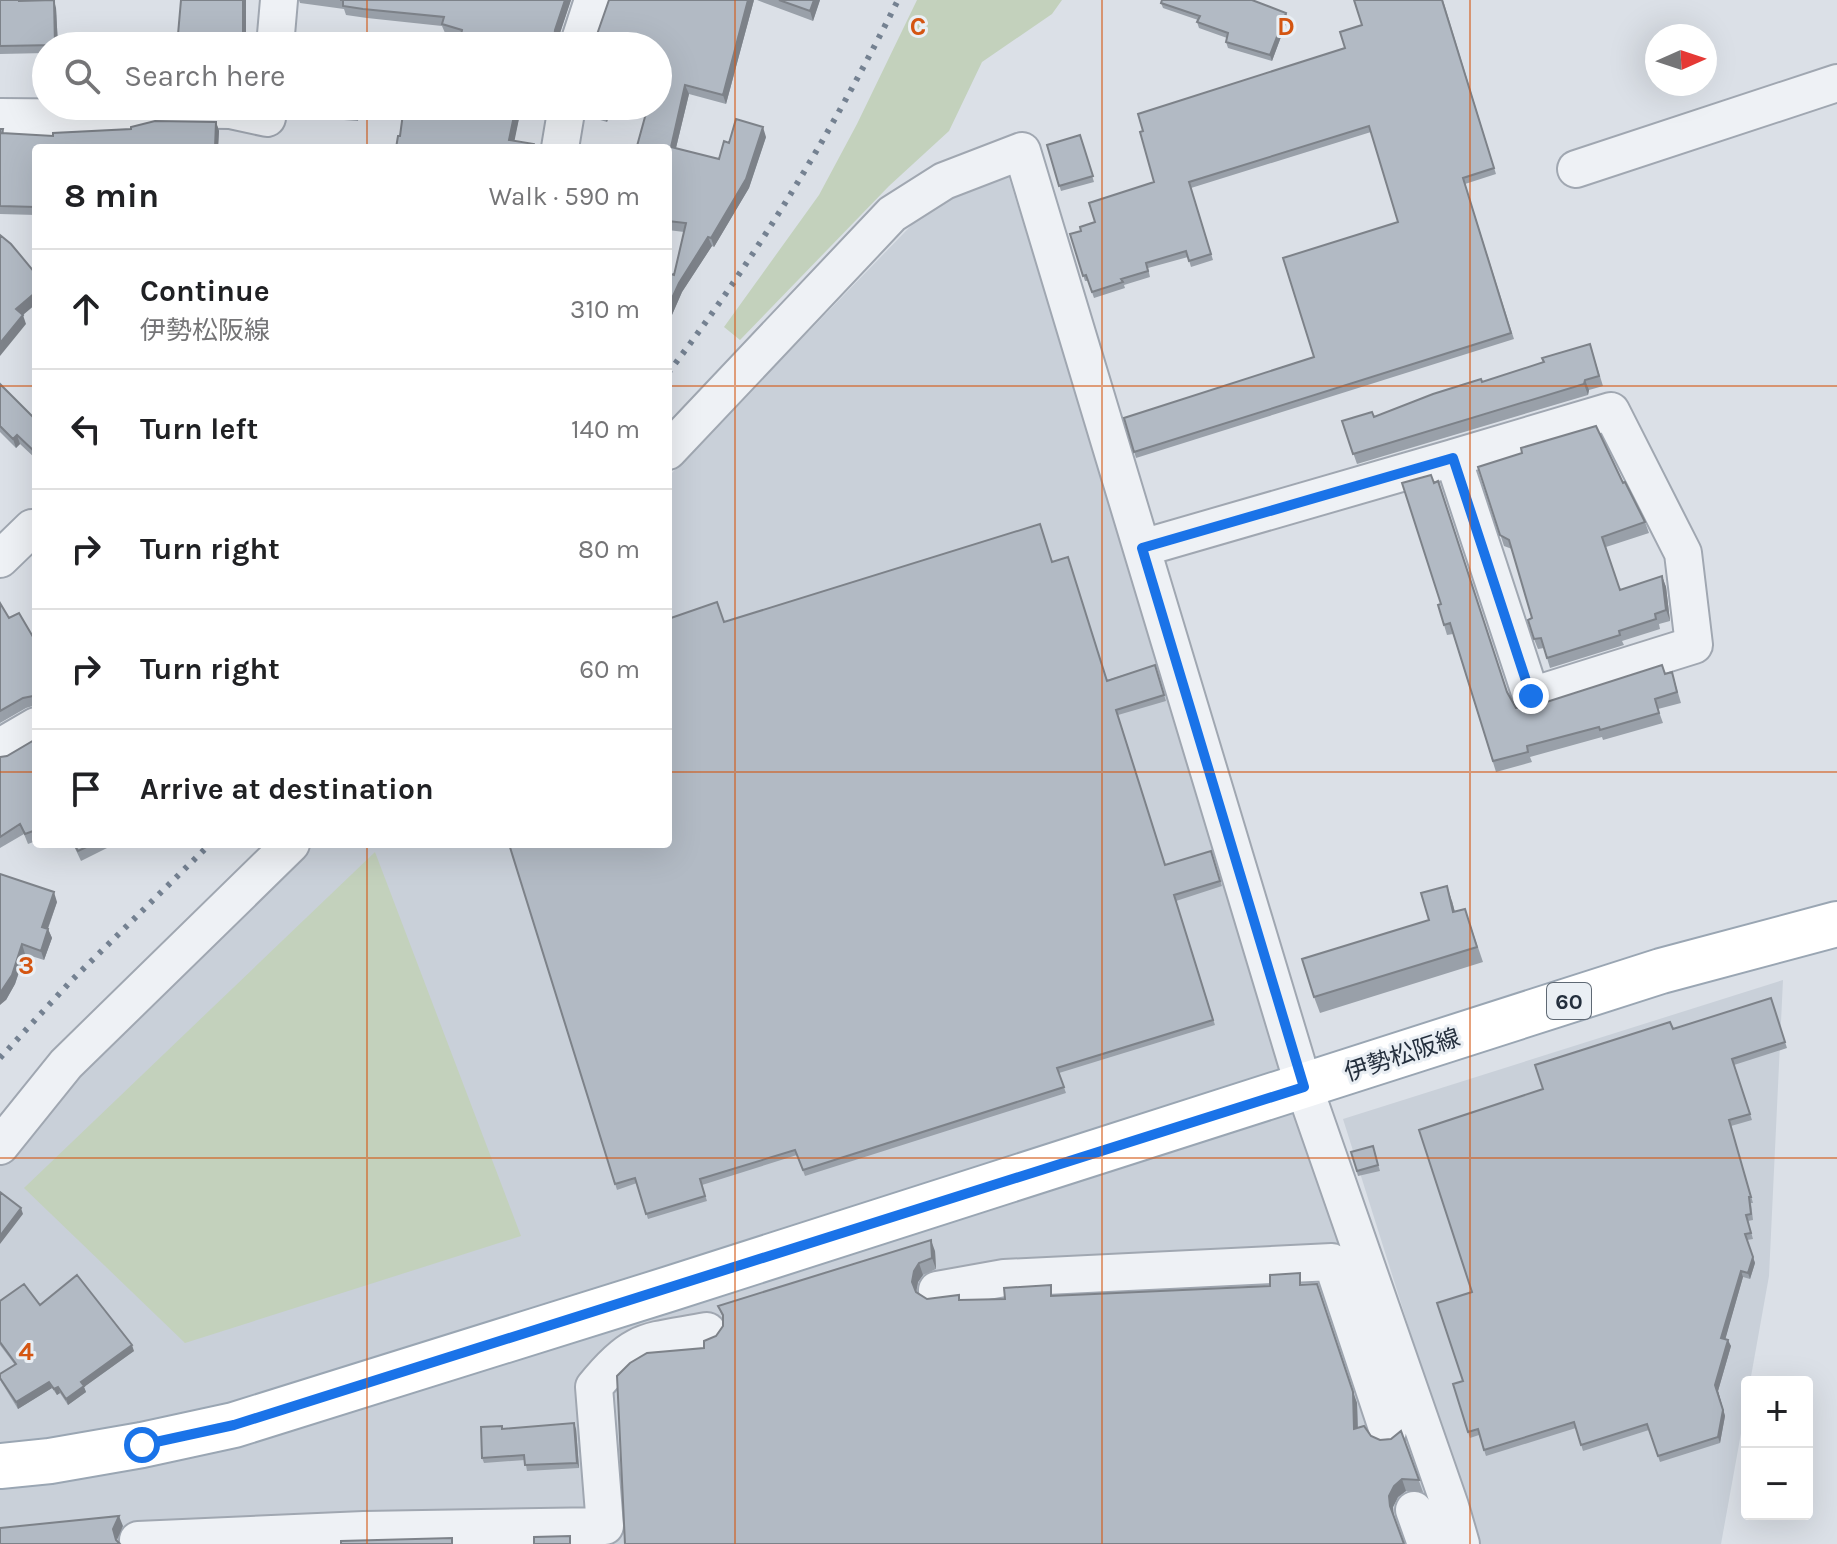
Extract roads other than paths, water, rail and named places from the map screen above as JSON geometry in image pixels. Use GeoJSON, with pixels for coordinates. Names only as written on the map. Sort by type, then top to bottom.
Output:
{"type":"FeatureCollection","features":[{"type":"Feature","properties":{"kind":"main road","name":"伊勢松阪線"},"geometry":{"type":"LineString","coordinates":[[0,1466],[111,1451],[234,1425],[1661,971],[1837,924]]}},
{"type":"Feature","properties":{"kind":"street"},"geometry":{"type":"LineString","coordinates":[[276,32],[279,0]]}},
{"type":"Feature","properties":{"kind":"street"},"geometry":{"type":"LineString","coordinates":[[583,32],[593,0]]}},
{"type":"Feature","properties":{"kind":"street"},"geometry":{"type":"LineString","coordinates":[[1576,169],[1837,83]]}},
{"type":"Feature","properties":{"kind":"street"},"geometry":{"type":"LineString","coordinates":[[0,117],[83,133],[113,120]]}},
{"type":"Feature","properties":{"kind":"street"},"geometry":{"type":"LineString","coordinates":[[561,144],[565,120]]}},
{"type":"Feature","properties":{"kind":"street"},"geometry":{"type":"LineString","coordinates":[[672,447],[892,214],[944,181],[1022,151],[1304,1087],[1461,1544]]}},
{"type":"Feature","properties":{"kind":"street"},"geometry":{"type":"LineString","coordinates":[[1142,548],[1611,411],[1683,553],[1694,645],[1531,696],[1453,458]]}},
{"type":"Feature","properties":{"kind":"street"},"geometry":{"type":"LineString","coordinates":[[0,559],[32,528]]}},
{"type":"Feature","properties":{"kind":"street"},"geometry":{"type":"LineString","coordinates":[[0,747],[32,728]]}},
{"type":"Feature","properties":{"kind":"street"},"geometry":{"type":"LineString","coordinates":[[0,1146],[66,1064],[287,848]]}},
{"type":"Feature","properties":{"kind":"street"},"geometry":{"type":"LineString","coordinates":[[937,1290],[1004,1278],[1332,1262],[1388,1431]]}},
{"type":"Feature","properties":{"kind":"street"},"geometry":{"type":"LineString","coordinates":[[138,1540],[364,1530],[605,1535],[594,1387],[616,1360],[641,1343],[707,1331]]}},
{"type":"Feature","properties":{"kind":"street"},"geometry":{"type":"LineString","coordinates":[[1414,1510],[1426,1544]]}},
{"type":"Feature","properties":{"kind":"railway"},"geometry":{"type":"LineString","coordinates":[[672,368],[792,192],[898,0]]}},
{"type":"Feature","properties":{"kind":"railway"},"geometry":{"type":"LineString","coordinates":[[0,1058],[71,981],[206,848]]}}]}
